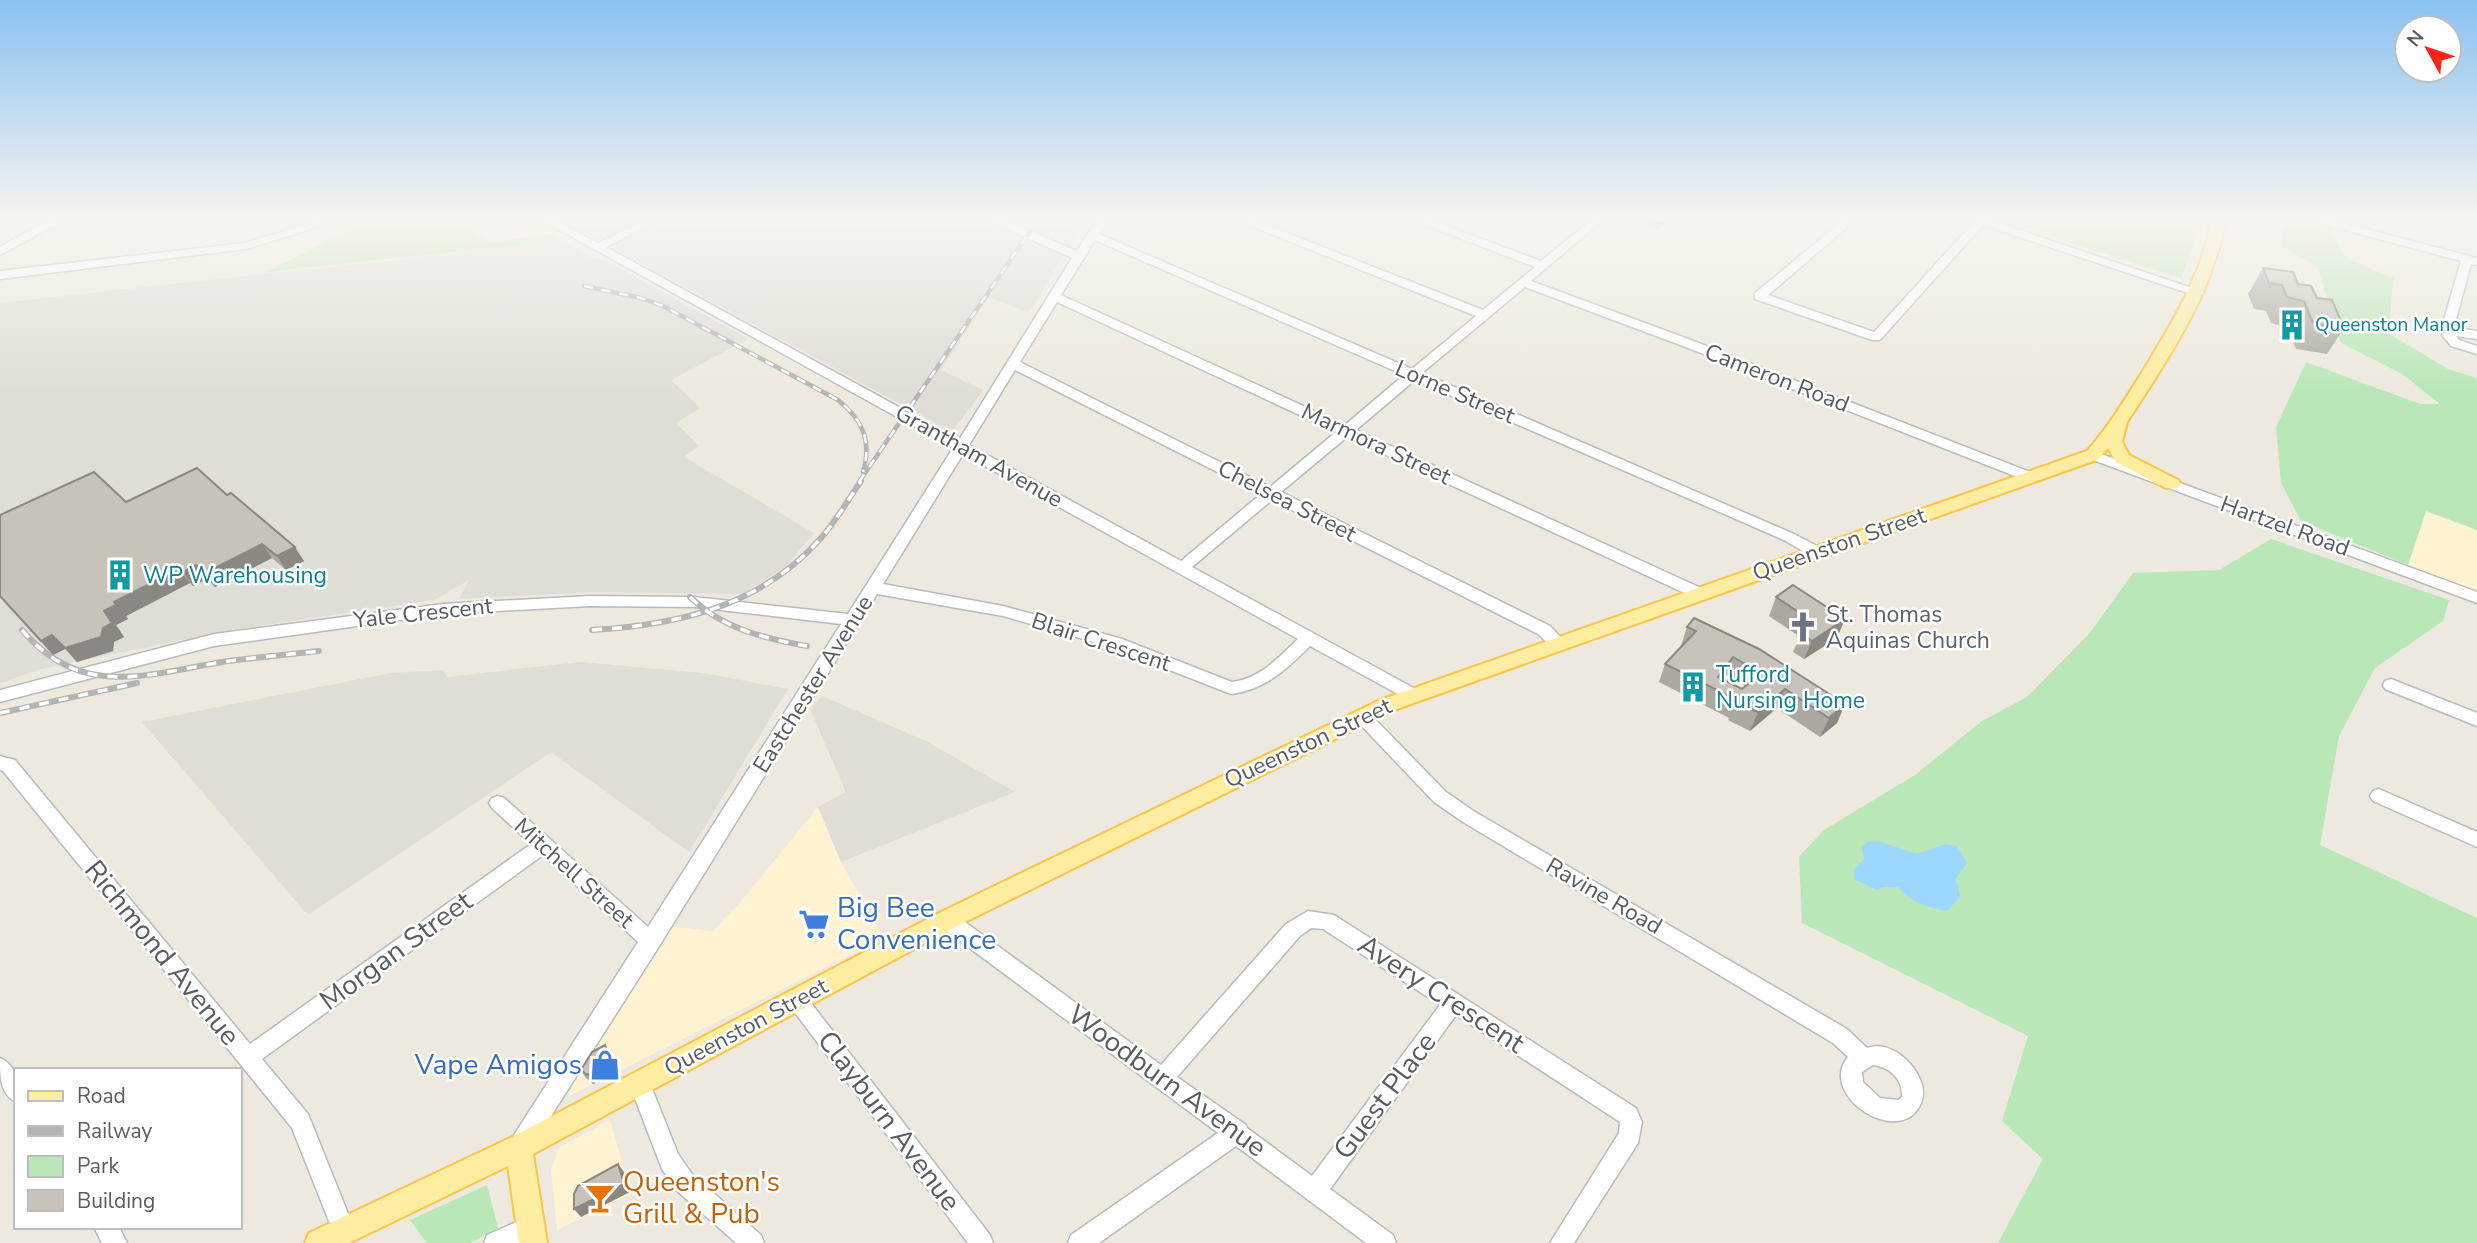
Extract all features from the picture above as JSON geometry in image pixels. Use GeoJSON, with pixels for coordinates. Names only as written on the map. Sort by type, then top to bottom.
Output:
{"type":"FeatureCollection","features":[{"type":"Feature","properties":{"kind":"main road"},"geometry":{"type":"LineString","coordinates":[[2093,455],[2122,420],[2199,292],[2204,276]]}},
{"type":"Feature","properties":{"kind":"main road"},"geometry":{"type":"LineString","coordinates":[[2122,420],[2114,442],[2117,452],[2132,465],[2172,484]]}},
{"type":"Feature","properties":{"kind":"main road","name":"Queenston Street"},"geometry":{"type":"LineString","coordinates":[[319,1243],[519,1147],[947,920],[1362,716],[1413,695],[1698,593],[2093,455]]}},
{"type":"Feature","properties":{"kind":"main road"},"geometry":{"type":"LineString","coordinates":[[519,1147],[531,1235]]}},
{"type":"Feature","properties":{"kind":"street","name":"Grantham Avenue"},"geometry":{"type":"LineString","coordinates":[[651,276],[1413,695]]}},
{"type":"Feature","properties":{"kind":"street","name":"Eastchester Avenue"},"geometry":{"type":"LineString","coordinates":[[519,1147],[853,621],[1066,276]]}},
{"type":"Feature","properties":{"kind":"street","name":"Lorne Street"},"geometry":{"type":"LineString","coordinates":[[1186,276],[1572,440],[1789,537],[1816,552]]}},
{"type":"Feature","properties":{"kind":"street"},"geometry":{"type":"LineString","coordinates":[[1386,276],[1482,314]]}},
{"type":"Feature","properties":{"kind":"street"},"geometry":{"type":"LineString","coordinates":[[1183,567],[1348,431],[1529,276]]}},
{"type":"Feature","properties":{"kind":"street"},"geometry":{"type":"LineString","coordinates":[[1783,276],[1759,296],[1876,337],[1928,276]]}},
{"type":"Feature","properties":{"kind":"street"},"geometry":{"type":"LineString","coordinates":[[2150,276],[2199,292]]}},
{"type":"Feature","properties":{"kind":"street"},"geometry":{"type":"LineString","coordinates":[[2454,331],[2449,323],[2466,276]]}},
{"type":"Feature","properties":{"kind":"street","name":"Cameron Road"},"geometry":{"type":"LineString","coordinates":[[1522,282],[1687,343],[2030,477]]}},
{"type":"Feature","properties":{"kind":"street","name":"Marmora Street"},"geometry":{"type":"LineString","coordinates":[[1054,296],[1698,593]]}},
{"type":"Feature","properties":{"kind":"street"},"geometry":{"type":"LineString","coordinates":[[2477,335],[2454,331],[2448,335],[2460,346],[2477,350]]}},
{"type":"Feature","properties":{"kind":"street","name":"Chelsea Street"},"geometry":{"type":"LineString","coordinates":[[1013,364],[1544,630],[1558,643]]}},
{"type":"Feature","properties":{"kind":"street","name":"Hartzel Road"},"geometry":{"type":"LineString","coordinates":[[2093,455],[2477,598]]}},
{"type":"Feature","properties":{"kind":"street","name":"Blair Crescent"},"geometry":{"type":"LineString","coordinates":[[873,588],[1003,611],[1116,643],[1231,688],[1244,688],[1260,681],[1310,638]]}},
{"type":"Feature","properties":{"kind":"street","name":"Yale Crescent"},"geometry":{"type":"LineString","coordinates":[[0,696],[214,640],[443,609],[590,601],[694,602],[853,621]]}},
{"type":"Feature","properties":{"kind":"street"},"geometry":{"type":"LineString","coordinates":[[2391,685],[2477,720]]}},
{"type":"Feature","properties":{"kind":"street","name":"Ravine Road"},"geometry":{"type":"LineString","coordinates":[[1362,716],[1440,797],[1469,817],[1829,1029],[1862,1057]]}},
{"type":"Feature","properties":{"kind":"street","name":"Richmond Avenue"},"geometry":{"type":"LineString","coordinates":[[0,763],[9,765],[300,1121],[344,1231]]}},
{"type":"Feature","properties":{"kind":"street"},"geometry":{"type":"LineString","coordinates":[[2378,796],[2477,840]]}},
{"type":"Feature","properties":{"kind":"street","name":"Mitchell Street"},"geometry":{"type":"LineString","coordinates":[[498,803],[650,942]]}},
{"type":"Feature","properties":{"kind":"street","name":"Morgan Street"},"geometry":{"type":"LineString","coordinates":[[248,1057],[544,845]]}},
{"type":"Feature","properties":{"kind":"street","name":"Avery Crescent"},"geometry":{"type":"LineString","coordinates":[[1163,1078],[1293,930],[1308,919],[1327,921],[1621,1110],[1631,1122],[1630,1136],[1562,1243]]}},
{"type":"Feature","properties":{"kind":"street","name":"Woodburn Avenue"},"geometry":{"type":"LineString","coordinates":[[947,920],[1385,1243]]}},
{"type":"Feature","properties":{"kind":"street","name":"Clayburn Avenue"},"geometry":{"type":"LineString","coordinates":[[797,1000],[982,1243]]}},
{"type":"Feature","properties":{"kind":"street","name":"Guest Place"},"geometry":{"type":"LineString","coordinates":[[1315,1190],[1454,1002]]}},
{"type":"Feature","properties":{"kind":"street"},"geometry":{"type":"LineString","coordinates":[[0,1068],[14,1089]]}},
{"type":"Feature","properties":{"kind":"street"},"geometry":{"type":"LineString","coordinates":[[640,1083],[670,1161],[684,1182],[753,1243]]}},
{"type":"Feature","properties":{"kind":"street"},"geometry":{"type":"LineString","coordinates":[[1079,1243],[1238,1132]]}},
{"type":"Feature","properties":{"kind":"street"},"geometry":{"type":"LineString","coordinates":[[495,1243],[531,1235]]}},
{"type":"Feature","properties":{"kind":"shaded area"},"geometry":{"type":"Polygon","coordinates":[[[245,276],[634,276],[748,339],[671,380],[700,408],[676,423],[699,446],[684,457],[814,533],[786,566],[743,594],[593,592],[459,599],[469,580],[434,600],[230,630],[41,669],[0,683],[0,303],[245,276]]]}},
{"type":"Feature","properties":{"kind":"shaded area"},"geometry":{"type":"Polygon","coordinates":[[[665,276],[1051,276],[1029,313],[989,297],[941,370],[983,390],[952,432],[665,276]]]}},
{"type":"Feature","properties":{"kind":"shaded area"},"geometry":{"type":"Polygon","coordinates":[[[2426,511],[2477,530],[2477,591],[2408,565],[2426,511]]]}},
{"type":"Feature","properties":{"kind":"shaded area"},"geometry":{"type":"Polygon","coordinates":[[[580,662],[703,673],[788,689],[689,852],[551,752],[308,915],[142,722],[391,673],[443,670],[447,677],[580,662]]]}},
{"type":"Feature","properties":{"kind":"shaded area"},"geometry":{"type":"Polygon","coordinates":[[[822,696],[928,742],[1015,792],[841,862],[818,807],[846,792],[810,709],[822,696]]]}},
{"type":"Feature","properties":{"kind":"shaded area"},"geometry":{"type":"Polygon","coordinates":[[[818,807],[841,862],[884,938],[569,1096],[576,1071],[667,926],[713,931],[743,899],[818,807]]]}},
{"type":"Feature","properties":{"kind":"shaded area"},"geometry":{"type":"Polygon","coordinates":[[[610,1120],[631,1193],[557,1230],[551,1168],[560,1147],[610,1120]]]}},
{"type":"Feature","properties":{"kind":"green space"},"geometry":{"type":"Polygon","coordinates":[[[2320,276],[2388,276],[2393,278],[2389,334],[2448,369],[2477,378],[2477,530],[2426,511],[2408,565],[2301,521],[2281,483],[2276,427],[2306,362],[2420,404],[2440,404],[2402,374],[2341,343],[2320,276]]]}},
{"type":"Feature","properties":{"kind":"green space"},"geometry":{"type":"Polygon","coordinates":[[[2271,539],[2449,600],[2443,621],[2375,668],[2339,736],[2320,845],[2477,918],[2477,1243],[1998,1243],[2043,1159],[2002,1121],[2028,1036],[1802,923],[1799,857],[1824,830],[1915,775],[1982,721],[2027,697],[2089,634],[2133,573],[2219,570],[2271,539]]]}},
{"type":"Feature","properties":{"kind":"green space"},"geometry":{"type":"Polygon","coordinates":[[[487,1185],[498,1228],[470,1243],[427,1243],[410,1220],[487,1185]]]}},
{"type":"Feature","properties":{"kind":"water"},"geometry":{"type":"Polygon","coordinates":[[[1878,841],[1917,854],[1945,844],[1957,846],[1967,863],[1956,878],[1960,897],[1947,911],[1920,904],[1898,887],[1883,887],[1877,890],[1854,879],[1854,869],[1864,859],[1862,848],[1867,842],[1878,841]]]}},
{"type":"Feature","properties":{"kind":"building"},"geometry":{"type":"Polygon","coordinates":[[[2266,276],[2295,276],[2298,284],[2311,286],[2317,298],[2332,300],[2344,328],[2313,323],[2304,301],[2287,297],[2282,285],[2269,283],[2266,276]]]}},
{"type":"Feature","properties":{"kind":"building","name":"WP Warehousing"},"geometry":{"type":"Polygon","coordinates":[[[197,468],[227,495],[231,493],[295,547],[277,556],[262,544],[205,573],[196,565],[183,572],[179,569],[114,602],[116,605],[104,611],[112,623],[103,628],[101,637],[65,648],[52,635],[41,641],[0,596],[0,515],[94,472],[126,502],[197,468]]]}},
{"type":"Feature","properties":{"kind":"building"},"geometry":{"type":"Polygon","coordinates":[[[1793,585],[1845,619],[1812,641],[1801,633],[1810,627],[1805,624],[1809,619],[1776,597],[1793,585]]]}},
{"type":"Feature","properties":{"kind":"building"},"geometry":{"type":"Polygon","coordinates":[[[1694,618],[1759,649],[1845,704],[1829,718],[1785,689],[1758,712],[1735,702],[1737,700],[1665,664],[1696,631],[1687,627],[1694,618]],[[1733,657],[1718,677],[1742,689],[1761,673],[1733,657]]]}},
{"type":"Feature","properties":{"kind":"building"},"geometry":{"type":"Polygon","coordinates":[[[605,1045],[612,1062],[587,1075],[581,1070],[592,1052],[605,1045]]]}},
{"type":"Feature","properties":{"kind":"building"},"geometry":{"type":"Polygon","coordinates":[[[618,1164],[624,1184],[574,1209],[574,1194],[578,1186],[618,1164]]]}},
{"type":"Feature","properties":{"kind":"railway"},"geometry":{"type":"LineString","coordinates":[[859,482],[999,276]]}},
{"type":"Feature","properties":{"kind":"railway"},"geometry":{"type":"LineString","coordinates":[[584,286],[641,298],[663,306],[838,400],[854,415],[863,432],[866,441],[863,472]]}},
{"type":"Feature","properties":{"kind":"railway"},"geometry":{"type":"LineString","coordinates":[[707,611],[745,596],[798,561],[837,518],[861,481]]}},
{"type":"Feature","properties":{"kind":"railway"},"geometry":{"type":"LineString","coordinates":[[690,597],[707,611]]}},
{"type":"Feature","properties":{"kind":"railway"},"geometry":{"type":"LineString","coordinates":[[592,630],[656,623],[707,611]]}},
{"type":"Feature","properties":{"kind":"railway"},"geometry":{"type":"LineString","coordinates":[[707,611],[744,630],[807,646]]}},
{"type":"Feature","properties":{"kind":"railway"},"geometry":{"type":"LineString","coordinates":[[22,630],[44,652],[67,666],[90,674],[115,677],[140,676],[234,660],[319,651]]}},
{"type":"Feature","properties":{"kind":"railway"},"geometry":{"type":"LineString","coordinates":[[0,713],[137,683]]}},
{"type":"Feature","properties":{"kind":"place","name":"Queenston Manor"},"geometry":{"type":"Point","coordinates":[2292,325]}},
{"type":"Feature","properties":{"kind":"place","name":"WP Warehousing"},"geometry":{"type":"Point","coordinates":[120,575]}},
{"type":"Feature","properties":{"kind":"place","name":"St. Thomas Aquinas Church"},"geometry":{"type":"Point","coordinates":[1803,627]}},
{"type":"Feature","properties":{"kind":"place","name":"Tufford Nursing Home"},"geometry":{"type":"Point","coordinates":[1693,687]}},
{"type":"Feature","properties":{"kind":"place","name":"Big Bee Convenience"},"geometry":{"type":"Point","coordinates":[814,924]}},
{"type":"Feature","properties":{"kind":"place","name":"Vape Amigos"},"geometry":{"type":"Point","coordinates":[605,1065]}},
{"type":"Feature","properties":{"kind":"place","name":"Queenston's Grill & Pub"},"geometry":{"type":"Point","coordinates":[600,1198]}}]}
